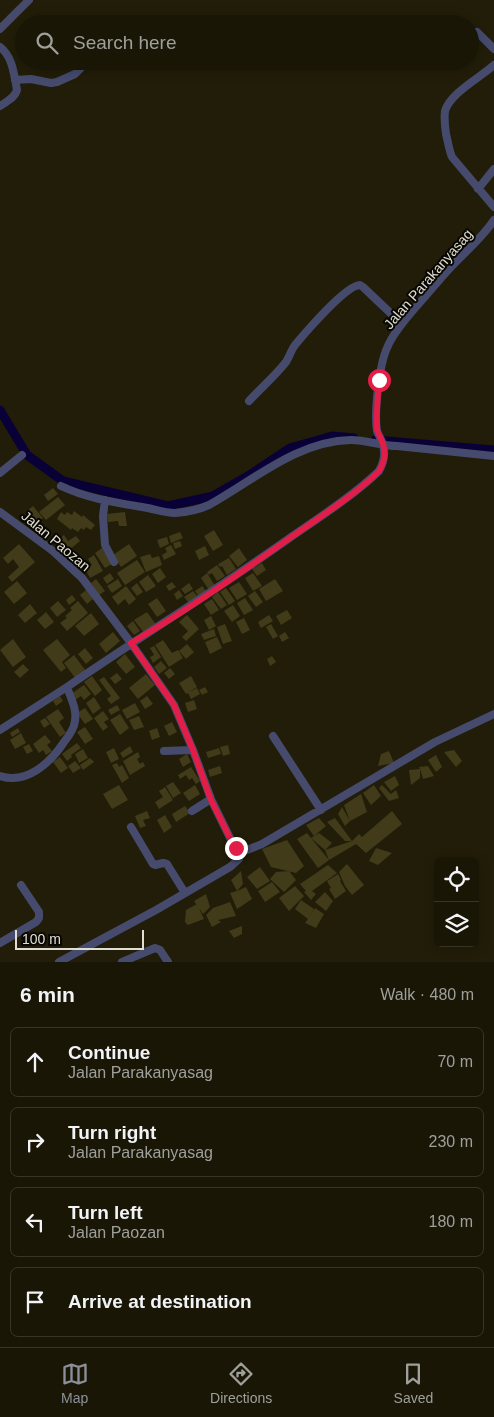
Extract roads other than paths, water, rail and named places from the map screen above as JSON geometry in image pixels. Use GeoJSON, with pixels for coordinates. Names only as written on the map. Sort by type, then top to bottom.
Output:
{"type":"FeatureCollection","features":[{"type":"Feature","properties":{"kind":"street"},"geometry":{"type":"LineString","coordinates":[[0,29],[27,1]]}},
{"type":"Feature","properties":{"kind":"street"},"geometry":{"type":"LineString","coordinates":[[479,34],[494,48]]}},
{"type":"Feature","properties":{"kind":"street"},"geometry":{"type":"LineString","coordinates":[[0,47],[10,59],[17,90],[15,95],[0,106]]}},
{"type":"Feature","properties":{"kind":"street"},"geometry":{"type":"LineString","coordinates":[[493,67],[461,90],[448,104],[445,111],[445,123],[450,151],[458,165],[494,207]]}},
{"type":"Feature","properties":{"kind":"street"},"geometry":{"type":"LineString","coordinates":[[15,80],[31,79],[51,83],[75,74],[79,70]]}},
{"type":"Feature","properties":{"kind":"street"},"geometry":{"type":"LineString","coordinates":[[478,189],[494,169]]}},
{"type":"Feature","properties":{"kind":"street","name":"Jalan Parakanyasag"},"geometry":{"type":"LineString","coordinates":[[383,444],[378,432],[377,407],[379,380],[387,348],[402,324],[449,269],[484,234],[494,220]]}},
{"type":"Feature","properties":{"kind":"street"},"geometry":{"type":"LineString","coordinates":[[248,401],[286,361],[295,345],[311,326],[355,286],[360,285],[363,287],[402,324]]}},
{"type":"Feature","properties":{"kind":"street"},"geometry":{"type":"LineString","coordinates":[[61,486],[105,500],[173,513],[188,512],[209,505],[268,468],[314,446],[333,442],[362,441],[494,456]]}},
{"type":"Feature","properties":{"kind":"street"},"geometry":{"type":"LineString","coordinates":[[0,730],[269,553],[354,492],[379,471],[385,453],[383,444]]}},
{"type":"Feature","properties":{"kind":"street"},"geometry":{"type":"LineString","coordinates":[[0,473],[22,455]]}},
{"type":"Feature","properties":{"kind":"street"},"geometry":{"type":"LineString","coordinates":[[105,500],[103,516],[105,545],[114,562]]}},
{"type":"Feature","properties":{"kind":"street","name":"Jalan Paozan"},"geometry":{"type":"LineString","coordinates":[[0,512],[52,551],[82,578],[131,643],[174,705],[211,800],[232,842],[240,851]]}},
{"type":"Feature","properties":{"kind":"street"},"geometry":{"type":"LineString","coordinates":[[0,776],[21,778],[38,770],[58,752],[75,723],[76,712],[67,687]]}},
{"type":"Feature","properties":{"kind":"street"},"geometry":{"type":"LineString","coordinates":[[59,962],[236,863],[240,860],[240,851],[262,844],[435,742],[494,714]]}},
{"type":"Feature","properties":{"kind":"street"},"geometry":{"type":"LineString","coordinates":[[274,736],[321,810]]}},
{"type":"Feature","properties":{"kind":"street"},"geometry":{"type":"LineString","coordinates":[[164,751],[193,750]]}},
{"type":"Feature","properties":{"kind":"street"},"geometry":{"type":"LineString","coordinates":[[192,811],[211,800]]}},
{"type":"Feature","properties":{"kind":"street"},"geometry":{"type":"LineString","coordinates":[[131,827],[152,864],[167,864],[184,893]]}},
{"type":"Feature","properties":{"kind":"street"},"geometry":{"type":"LineString","coordinates":[[0,943],[40,918],[39,912],[21,885]]}},
{"type":"Feature","properties":{"kind":"street"},"geometry":{"type":"LineString","coordinates":[[122,962],[155,948],[160,950],[168,962]]}},
{"type":"Feature","properties":{"kind":"waterway"},"geometry":{"type":"LineString","coordinates":[[0,410],[27,455],[63,481],[168,506],[213,496],[248,476],[290,448],[332,436],[354,438]]}},
{"type":"Feature","properties":{"kind":"waterway"},"geometry":{"type":"LineString","coordinates":[[375,440],[494,450]]}}]}
